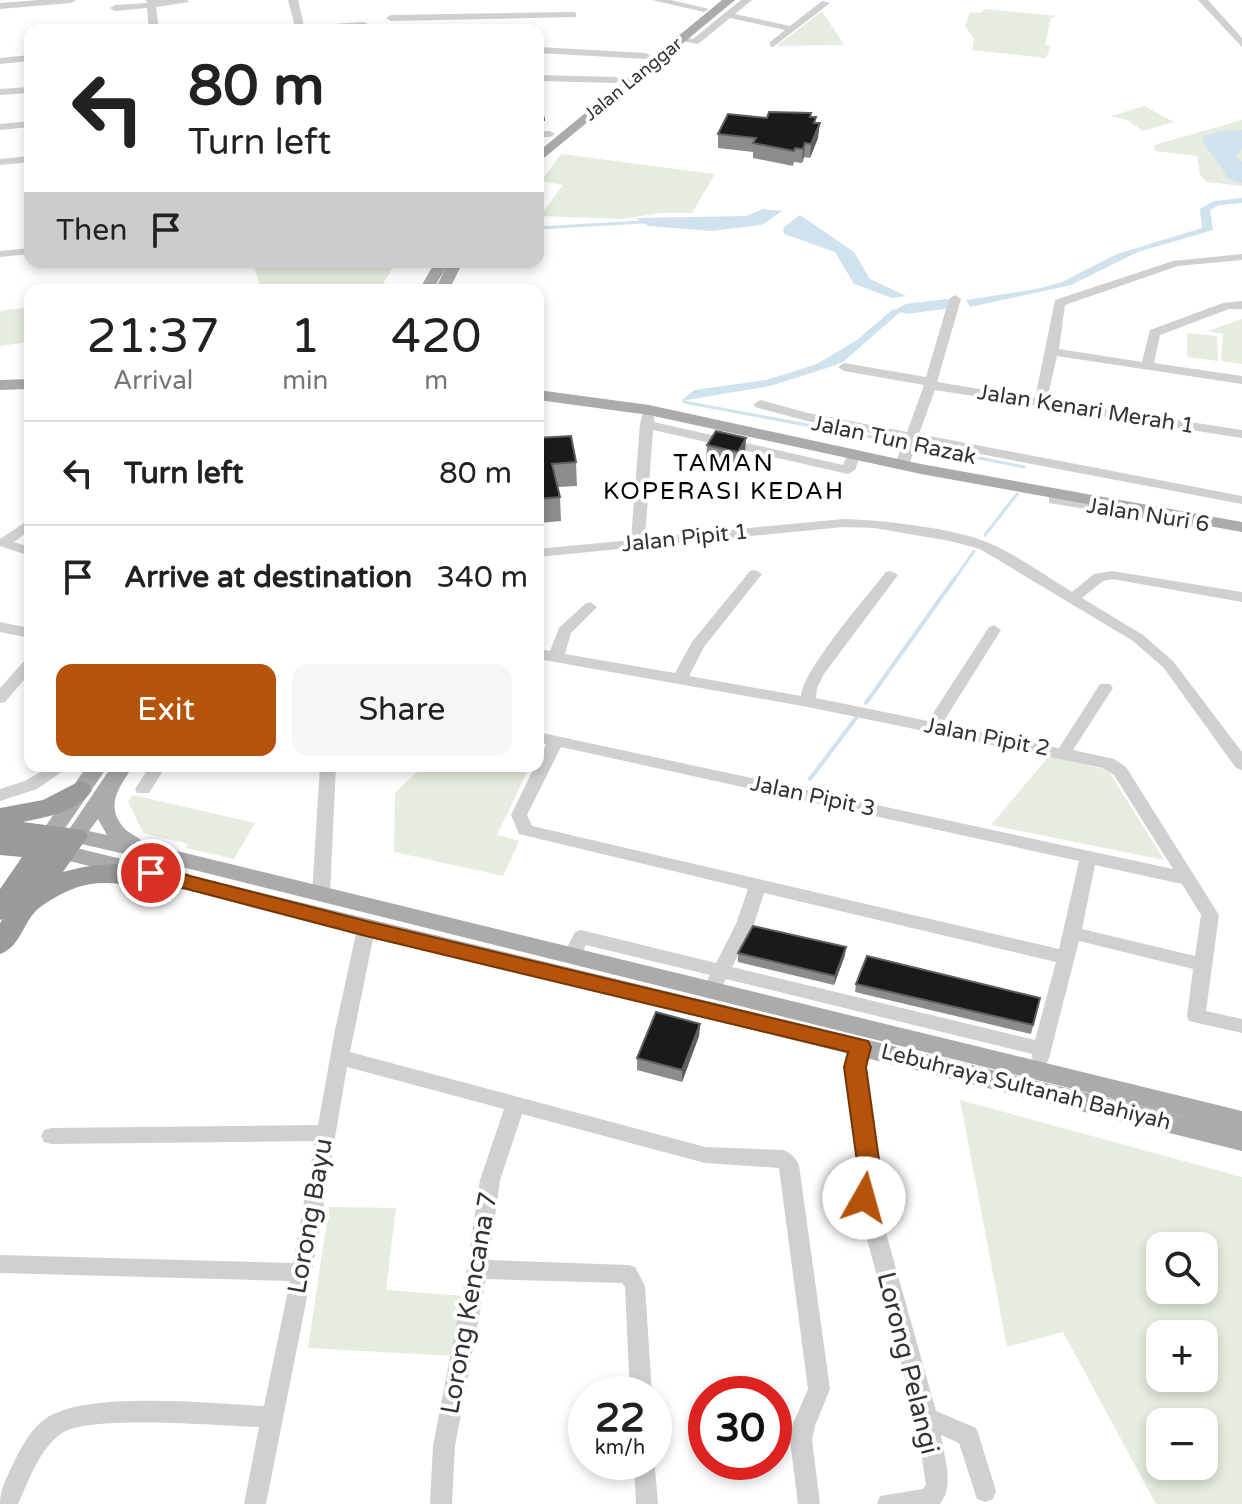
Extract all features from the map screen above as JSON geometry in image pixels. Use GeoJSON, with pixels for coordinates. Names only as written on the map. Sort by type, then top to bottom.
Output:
{"type":"FeatureCollection","features":[{"type":"Feature","properties":{"kind":"highway"},"geometry":{"type":"LineString","coordinates":[[0,817],[49,808],[92,792]]}},
{"type":"Feature","properties":{"kind":"highway"},"geometry":{"type":"LineString","coordinates":[[0,828],[58,842]]}},
{"type":"Feature","properties":{"kind":"highway"},"geometry":{"type":"LineString","coordinates":[[0,846],[58,842]]}},
{"type":"Feature","properties":{"kind":"highway"},"geometry":{"type":"LineString","coordinates":[[0,944],[8,900],[58,842]]}},
{"type":"Feature","properties":{"kind":"highway"},"geometry":{"type":"LineString","coordinates":[[8,900],[46,891],[91,873],[179,870]]}},
{"type":"Feature","properties":{"kind":"main road","name":"Jalan Langgar"},"geometry":{"type":"LineString","coordinates":[[544,134],[716,0]]}},
{"type":"Feature","properties":{"kind":"main road","name":"Jalan Langgar"},"geometry":{"type":"LineString","coordinates":[[544,155],[729,0]]}},
{"type":"Feature","properties":{"kind":"main road"},"geometry":{"type":"LineString","coordinates":[[544,156],[553,151],[571,151]]}},
{"type":"Feature","properties":{"kind":"main road"},"geometry":{"type":"LineString","coordinates":[[0,385],[24,384]]}},
{"type":"Feature","properties":{"kind":"main road","name":"Jalan Tun Razak"},"geometry":{"type":"LineString","coordinates":[[544,388],[635,399],[1065,500],[1242,529]]}},
{"type":"Feature","properties":{"kind":"main road"},"geometry":{"type":"LineString","coordinates":[[0,394],[24,393]]}},
{"type":"Feature","properties":{"kind":"main road","name":"Jalan Tun Razak"},"geometry":{"type":"LineString","coordinates":[[544,396],[854,454],[1242,519]]}},
{"type":"Feature","properties":{"kind":"main road"},"geometry":{"type":"LineString","coordinates":[[97,772],[92,792],[121,838],[179,870]]}},
{"type":"Feature","properties":{"kind":"main road"},"geometry":{"type":"LineString","coordinates":[[58,842],[92,792],[116,772]]}},
{"type":"Feature","properties":{"kind":"main road","name":"Lebuhraya Sultanah Bahiyah"},"geometry":{"type":"LineString","coordinates":[[58,842],[179,870],[329,896],[711,991],[1039,1061],[1242,1121]]}},
{"type":"Feature","properties":{"kind":"main road","name":"Lebuhraya Sultanah Bahiyah"},"geometry":{"type":"LineString","coordinates":[[179,870],[366,929],[1242,1141]]}},
{"type":"Feature","properties":{"kind":"main road"},"geometry":{"type":"LineString","coordinates":[[329,896],[355,912],[366,929],[419,919]]}},
{"type":"Feature","properties":{"kind":"street"},"geometry":{"type":"LineString","coordinates":[[0,6],[71,0]]}},
{"type":"Feature","properties":{"kind":"street"},"geometry":{"type":"LineString","coordinates":[[293,0],[299,24]]}},
{"type":"Feature","properties":{"kind":"street"},"geometry":{"type":"LineString","coordinates":[[657,0],[704,9]]}},
{"type":"Feature","properties":{"kind":"street"},"geometry":{"type":"LineString","coordinates":[[681,40],[695,42],[747,0]]}},
{"type":"Feature","properties":{"kind":"street"},"geometry":{"type":"LineString","coordinates":[[1203,0],[1242,44]]}},
{"type":"Feature","properties":{"kind":"street"},"geometry":{"type":"LineString","coordinates":[[151,2],[153,24]]}},
{"type":"Feature","properties":{"kind":"street"},"geometry":{"type":"LineString","coordinates":[[115,8],[151,2],[184,2]]}},
{"type":"Feature","properties":{"kind":"street"},"geometry":{"type":"LineString","coordinates":[[473,3],[474,16]]}},
{"type":"Feature","properties":{"kind":"street"},"geometry":{"type":"LineString","coordinates":[[773,44],[825,3]]}},
{"type":"Feature","properties":{"kind":"street"},"geometry":{"type":"LineString","coordinates":[[391,18],[558,18],[573,15]]}},
{"type":"Feature","properties":{"kind":"street"},"geometry":{"type":"LineString","coordinates":[[727,15],[791,29]]}},
{"type":"Feature","properties":{"kind":"street"},"geometry":{"type":"LineString","coordinates":[[544,50],[646,56]]}},
{"type":"Feature","properties":{"kind":"street"},"geometry":{"type":"LineString","coordinates":[[0,61],[24,59]]}},
{"type":"Feature","properties":{"kind":"street"},"geometry":{"type":"LineString","coordinates":[[544,78],[616,80]]}},
{"type":"Feature","properties":{"kind":"street"},"geometry":{"type":"LineString","coordinates":[[0,92],[24,90]]}},
{"type":"Feature","properties":{"kind":"street"},"geometry":{"type":"LineString","coordinates":[[0,127],[24,125]]}},
{"type":"Feature","properties":{"kind":"street"},"geometry":{"type":"LineString","coordinates":[[0,162],[24,160]]}},
{"type":"Feature","properties":{"kind":"street"},"geometry":{"type":"LineString","coordinates":[[0,254],[24,252]]}},
{"type":"Feature","properties":{"kind":"street"},"geometry":{"type":"LineString","coordinates":[[1040,402],[1059,303],[1177,263],[1242,257]]}},
{"type":"Feature","properties":{"kind":"street"},"geometry":{"type":"LineString","coordinates":[[904,461],[955,299]]}},
{"type":"Feature","properties":{"kind":"street"},"geometry":{"type":"LineString","coordinates":[[1147,366],[1154,333],[1227,306],[1242,305]]}},
{"type":"Feature","properties":{"kind":"street"},"geometry":{"type":"LineString","coordinates":[[1052,352],[1242,380]]}},
{"type":"Feature","properties":{"kind":"street","name":"Jalan Kenari Merah 1"},"geometry":{"type":"LineString","coordinates":[[844,367],[1242,434]]}},
{"type":"Feature","properties":{"kind":"street"},"geometry":{"type":"LineString","coordinates":[[760,404],[807,417],[912,438],[1242,500]]}},
{"type":"Feature","properties":{"kind":"street"},"geometry":{"type":"LineString","coordinates":[[638,542],[648,417]]}},
{"type":"Feature","properties":{"kind":"street","name":"Jalan Pipit 1"},"geometry":{"type":"LineString","coordinates":[[544,552],[832,524],[874,524],[973,542],[1161,655],[1242,764]]}},
{"type":"Feature","properties":{"kind":"street"},"geometry":{"type":"LineString","coordinates":[[2,542],[24,527]]}},
{"type":"Feature","properties":{"kind":"street"},"geometry":{"type":"LineString","coordinates":[[2,542],[24,550]]}},
{"type":"Feature","properties":{"kind":"street"},"geometry":{"type":"LineString","coordinates":[[680,678],[697,645],[755,574]]}},
{"type":"Feature","properties":{"kind":"street"},"geometry":{"type":"LineString","coordinates":[[808,702],[809,688],[818,672],[891,575]]}},
{"type":"Feature","properties":{"kind":"street"},"geometry":{"type":"LineString","coordinates":[[1072,599],[1099,577],[1112,575],[1242,597]]}},
{"type":"Feature","properties":{"kind":"street"},"geometry":{"type":"LineString","coordinates":[[556,657],[564,631],[590,607]]}},
{"type":"Feature","properties":{"kind":"street"},"geometry":{"type":"LineString","coordinates":[[0,627],[24,632]]}},
{"type":"Feature","properties":{"kind":"street"},"geometry":{"type":"LineString","coordinates":[[933,726],[994,630]]}},
{"type":"Feature","properties":{"kind":"street","name":"Jalan Pipit 2"},"geometry":{"type":"LineString","coordinates":[[544,655],[808,702],[1108,763],[1120,771],[1210,915],[1196,1016],[1242,1026]]}},
{"type":"Feature","properties":{"kind":"street"},"geometry":{"type":"LineString","coordinates":[[0,698],[24,670]]}},
{"type":"Feature","properties":{"kind":"street"},"geometry":{"type":"LineString","coordinates":[[1064,752],[1105,688]]}},
{"type":"Feature","properties":{"kind":"street","name":"Jalan Pipit 3"},"geometry":{"type":"LineString","coordinates":[[547,739],[1189,879]]}},
{"type":"Feature","properties":{"kind":"street"},"geometry":{"type":"LineString","coordinates":[[0,795],[31,785],[52,772]]}},
{"type":"Feature","properties":{"kind":"street"},"geometry":{"type":"LineString","coordinates":[[143,789],[154,772]]}},
{"type":"Feature","properties":{"kind":"street"},"geometry":{"type":"LineString","coordinates":[[328,772],[329,896]]}},
{"type":"Feature","properties":{"kind":"street"},"geometry":{"type":"LineString","coordinates":[[535,772],[519,815],[525,830],[1065,957]]}},
{"type":"Feature","properties":{"kind":"street"},"geometry":{"type":"LineString","coordinates":[[572,956],[581,937],[724,970],[1039,1061],[1088,857]]}},
{"type":"Feature","properties":{"kind":"street"},"geometry":{"type":"LineString","coordinates":[[711,991],[745,924],[759,883]]}},
{"type":"Feature","properties":{"kind":"street","name":"Lorong Bayu"},"geometry":{"type":"LineString","coordinates":[[255,1504],[366,929]]}},
{"type":"Feature","properties":{"kind":"street"},"geometry":{"type":"LineString","coordinates":[[1072,933],[1204,965]]}},
{"type":"Feature","properties":{"kind":"street","name":"Lorong Pelangi"},"geometry":{"type":"LineString","coordinates":[[861,1047],[855,1067],[869,1172],[861,1181],[927,1418],[937,1485],[935,1494],[927,1500],[888,1504]]}},
{"type":"Feature","properties":{"kind":"street"},"geometry":{"type":"LineString","coordinates":[[339,1057],[705,1155],[783,1158],[789,1165],[819,1389],[819,1398],[806,1419],[801,1443],[809,1504]]}},
{"type":"Feature","properties":{"kind":"street","name":"Lorong Kencana 7"},"geometry":{"type":"LineString","coordinates":[[441,1504],[444,1446],[490,1180],[515,1106]]}},
{"type":"Feature","properties":{"kind":"street"},"geometry":{"type":"LineString","coordinates":[[51,1136],[325,1133]]}},
{"type":"Feature","properties":{"kind":"street"},"geometry":{"type":"LineString","coordinates":[[0,1264],[302,1272]]}},
{"type":"Feature","properties":{"kind":"street"},"geometry":{"type":"LineString","coordinates":[[477,1269],[628,1274],[635,1286],[640,1376]]}},
{"type":"Feature","properties":{"kind":"street"},"geometry":{"type":"LineString","coordinates":[[6,1504],[42,1436],[67,1418],[108,1414],[271,1417]]}},
{"type":"Feature","properties":{"kind":"street"},"geometry":{"type":"LineString","coordinates":[[927,1418],[968,1436],[985,1491]]}},
{"type":"Feature","properties":{"kind":"street"},"geometry":{"type":"LineString","coordinates":[[646,1480],[647,1504]]}},
{"type":"Feature","properties":{"kind":"shaded area"},"geometry":{"type":"Polygon","coordinates":[[[984,9],[1057,16],[1051,18],[1045,45],[1051,46],[1046,58],[972,50],[974,39],[965,26],[970,12],[981,13],[984,9]]]}},
{"type":"Feature","properties":{"kind":"shaded area"},"geometry":{"type":"Polygon","coordinates":[[[822,11],[844,45],[777,46],[822,11]]]}},
{"type":"Feature","properties":{"kind":"shaded area"},"geometry":{"type":"Polygon","coordinates":[[[1144,106],[1174,122],[1143,131],[1127,120],[1111,116],[1144,106]]]}},
{"type":"Feature","properties":{"kind":"shaded area"},"geometry":{"type":"Polygon","coordinates":[[[1242,120],[1242,186],[1207,182],[1200,175],[1197,156],[1155,151],[1154,145],[1242,120]]]}},
{"type":"Feature","properties":{"kind":"shaded area"},"geometry":{"type":"Polygon","coordinates":[[[561,154],[715,174],[692,213],[661,213],[621,219],[544,216],[544,211],[563,185],[544,182],[544,177],[561,154]]]}},
{"type":"Feature","properties":{"kind":"shaded area"},"geometry":{"type":"Polygon","coordinates":[[[255,268],[392,268],[383,284],[259,284],[255,268]]]}},
{"type":"Feature","properties":{"kind":"shaded area"},"geometry":{"type":"Polygon","coordinates":[[[24,308],[24,343],[0,346],[0,311],[24,308]]]}},
{"type":"Feature","properties":{"kind":"shaded area"},"geometry":{"type":"Polygon","coordinates":[[[1242,319],[1242,364],[1221,361],[1223,334],[1208,331],[1242,319]]]}},
{"type":"Feature","properties":{"kind":"shaded area"},"geometry":{"type":"Polygon","coordinates":[[[1187,333],[1217,336],[1218,361],[1187,357],[1187,333]]]}},
{"type":"Feature","properties":{"kind":"shaded area"},"geometry":{"type":"Polygon","coordinates":[[[1049,756],[1108,770],[1164,860],[991,825],[1049,756]]]}},
{"type":"Feature","properties":{"kind":"shaded area"},"geometry":{"type":"Polygon","coordinates":[[[417,772],[527,772],[497,835],[519,841],[503,876],[394,852],[395,793],[417,772]]]}},
{"type":"Feature","properties":{"kind":"shaded area"},"geometry":{"type":"Polygon","coordinates":[[[133,795],[255,823],[234,859],[186,848],[188,844],[143,833],[128,801],[133,795]]]}},
{"type":"Feature","properties":{"kind":"shaded area"},"geometry":{"type":"Polygon","coordinates":[[[960,1100],[1242,1177],[1242,1504],[1156,1504],[1063,1332],[1007,1347],[960,1100]]]}},
{"type":"Feature","properties":{"kind":"shaded area"},"geometry":{"type":"Polygon","coordinates":[[[329,1207],[396,1208],[386,1290],[465,1296],[456,1356],[308,1348],[329,1207]]]}},
{"type":"Feature","properties":{"kind":"water"},"geometry":{"type":"Polygon","coordinates":[[[1242,130],[1242,149],[1236,156],[1242,162],[1242,183],[1227,178],[1202,137],[1220,131],[1242,130]]]}},
{"type":"Feature","properties":{"kind":"water"},"geometry":{"type":"Polygon","coordinates":[[[1242,198],[1242,203],[1219,205],[1210,210],[1213,230],[1138,252],[1071,285],[970,307],[966,300],[1062,282],[1117,254],[1202,228],[1200,209],[1214,201],[1242,198]]]}},
{"type":"Feature","properties":{"kind":"water"},"geometry":{"type":"Polygon","coordinates":[[[763,209],[782,211],[762,225],[711,231],[648,226],[636,218],[746,216],[763,209]]]}},
{"type":"Feature","properties":{"kind":"water"},"geometry":{"type":"Polygon","coordinates":[[[800,215],[854,252],[870,279],[906,296],[892,298],[854,284],[835,252],[784,234],[783,228],[800,215]]]}},
{"type":"Feature","properties":{"kind":"water"},"geometry":{"type":"Polygon","coordinates":[[[938,301],[939,308],[899,313],[843,362],[770,386],[681,401],[694,390],[766,380],[817,364],[857,340],[892,310],[938,301]]]}},
{"type":"Feature","properties":{"kind":"building"},"geometry":{"type":"Polygon","coordinates":[[[769,112],[811,113],[810,117],[816,117],[814,123],[820,123],[811,144],[805,143],[803,149],[795,148],[794,151],[753,143],[756,138],[718,134],[728,114],[767,118],[769,112]]]}},
{"type":"Feature","properties":{"kind":"building"},"geometry":{"type":"Polygon","coordinates":[[[716,431],[746,438],[738,452],[707,445],[716,431]]]}},
{"type":"Feature","properties":{"kind":"building"},"geometry":{"type":"Polygon","coordinates":[[[571,436],[576,462],[552,464],[560,497],[544,498],[544,438],[571,436]]]}},
{"type":"Feature","properties":{"kind":"building"},"geometry":{"type":"Polygon","coordinates":[[[753,926],[846,947],[835,976],[738,953],[753,926]]]}},
{"type":"Feature","properties":{"kind":"building"},"geometry":{"type":"Polygon","coordinates":[[[867,956],[1040,998],[1033,1025],[856,984],[867,956]]]}},
{"type":"Feature","properties":{"kind":"building"},"geometry":{"type":"Polygon","coordinates":[[[656,1012],[700,1024],[682,1070],[637,1058],[656,1012]]]}},
{"type":"Feature","properties":{"kind":"waterway"},"geometry":{"type":"LineString","coordinates":[[544,228],[643,222]]}},
{"type":"Feature","properties":{"kind":"waterway"},"geometry":{"type":"LineString","coordinates":[[906,309],[946,304]]}},
{"type":"Feature","properties":{"kind":"waterway"},"geometry":{"type":"LineString","coordinates":[[684,402],[903,443]]}},
{"type":"Feature","properties":{"kind":"waterway"},"geometry":{"type":"LineString","coordinates":[[919,446],[1024,467]]}},
{"type":"Feature","properties":{"kind":"waterway"},"geometry":{"type":"LineString","coordinates":[[985,535],[1017,494]]}},
{"type":"Feature","properties":{"kind":"waterway"},"geometry":{"type":"LineString","coordinates":[[954,580],[974,551]]}},
{"type":"Feature","properties":{"kind":"waterway"},"geometry":{"type":"LineString","coordinates":[[866,703],[955,578]]}},
{"type":"Feature","properties":{"kind":"waterway"},"geometry":{"type":"LineString","coordinates":[[810,779],[856,718]]}},
{"type":"Feature","properties":{"kind":"district","name":"TAMAN KOPERASI KEDAH"},"geometry":{"type":"Point","coordinates":[724,477]}},
{"type":"Feature","properties":{"kind":"route"},"geometry":{"type":"LineString","coordinates":[[151,873],[366,929],[861,1047],[855,1067],[869,1167],[869,1172],[861,1181],[864,1198]]}}]}
